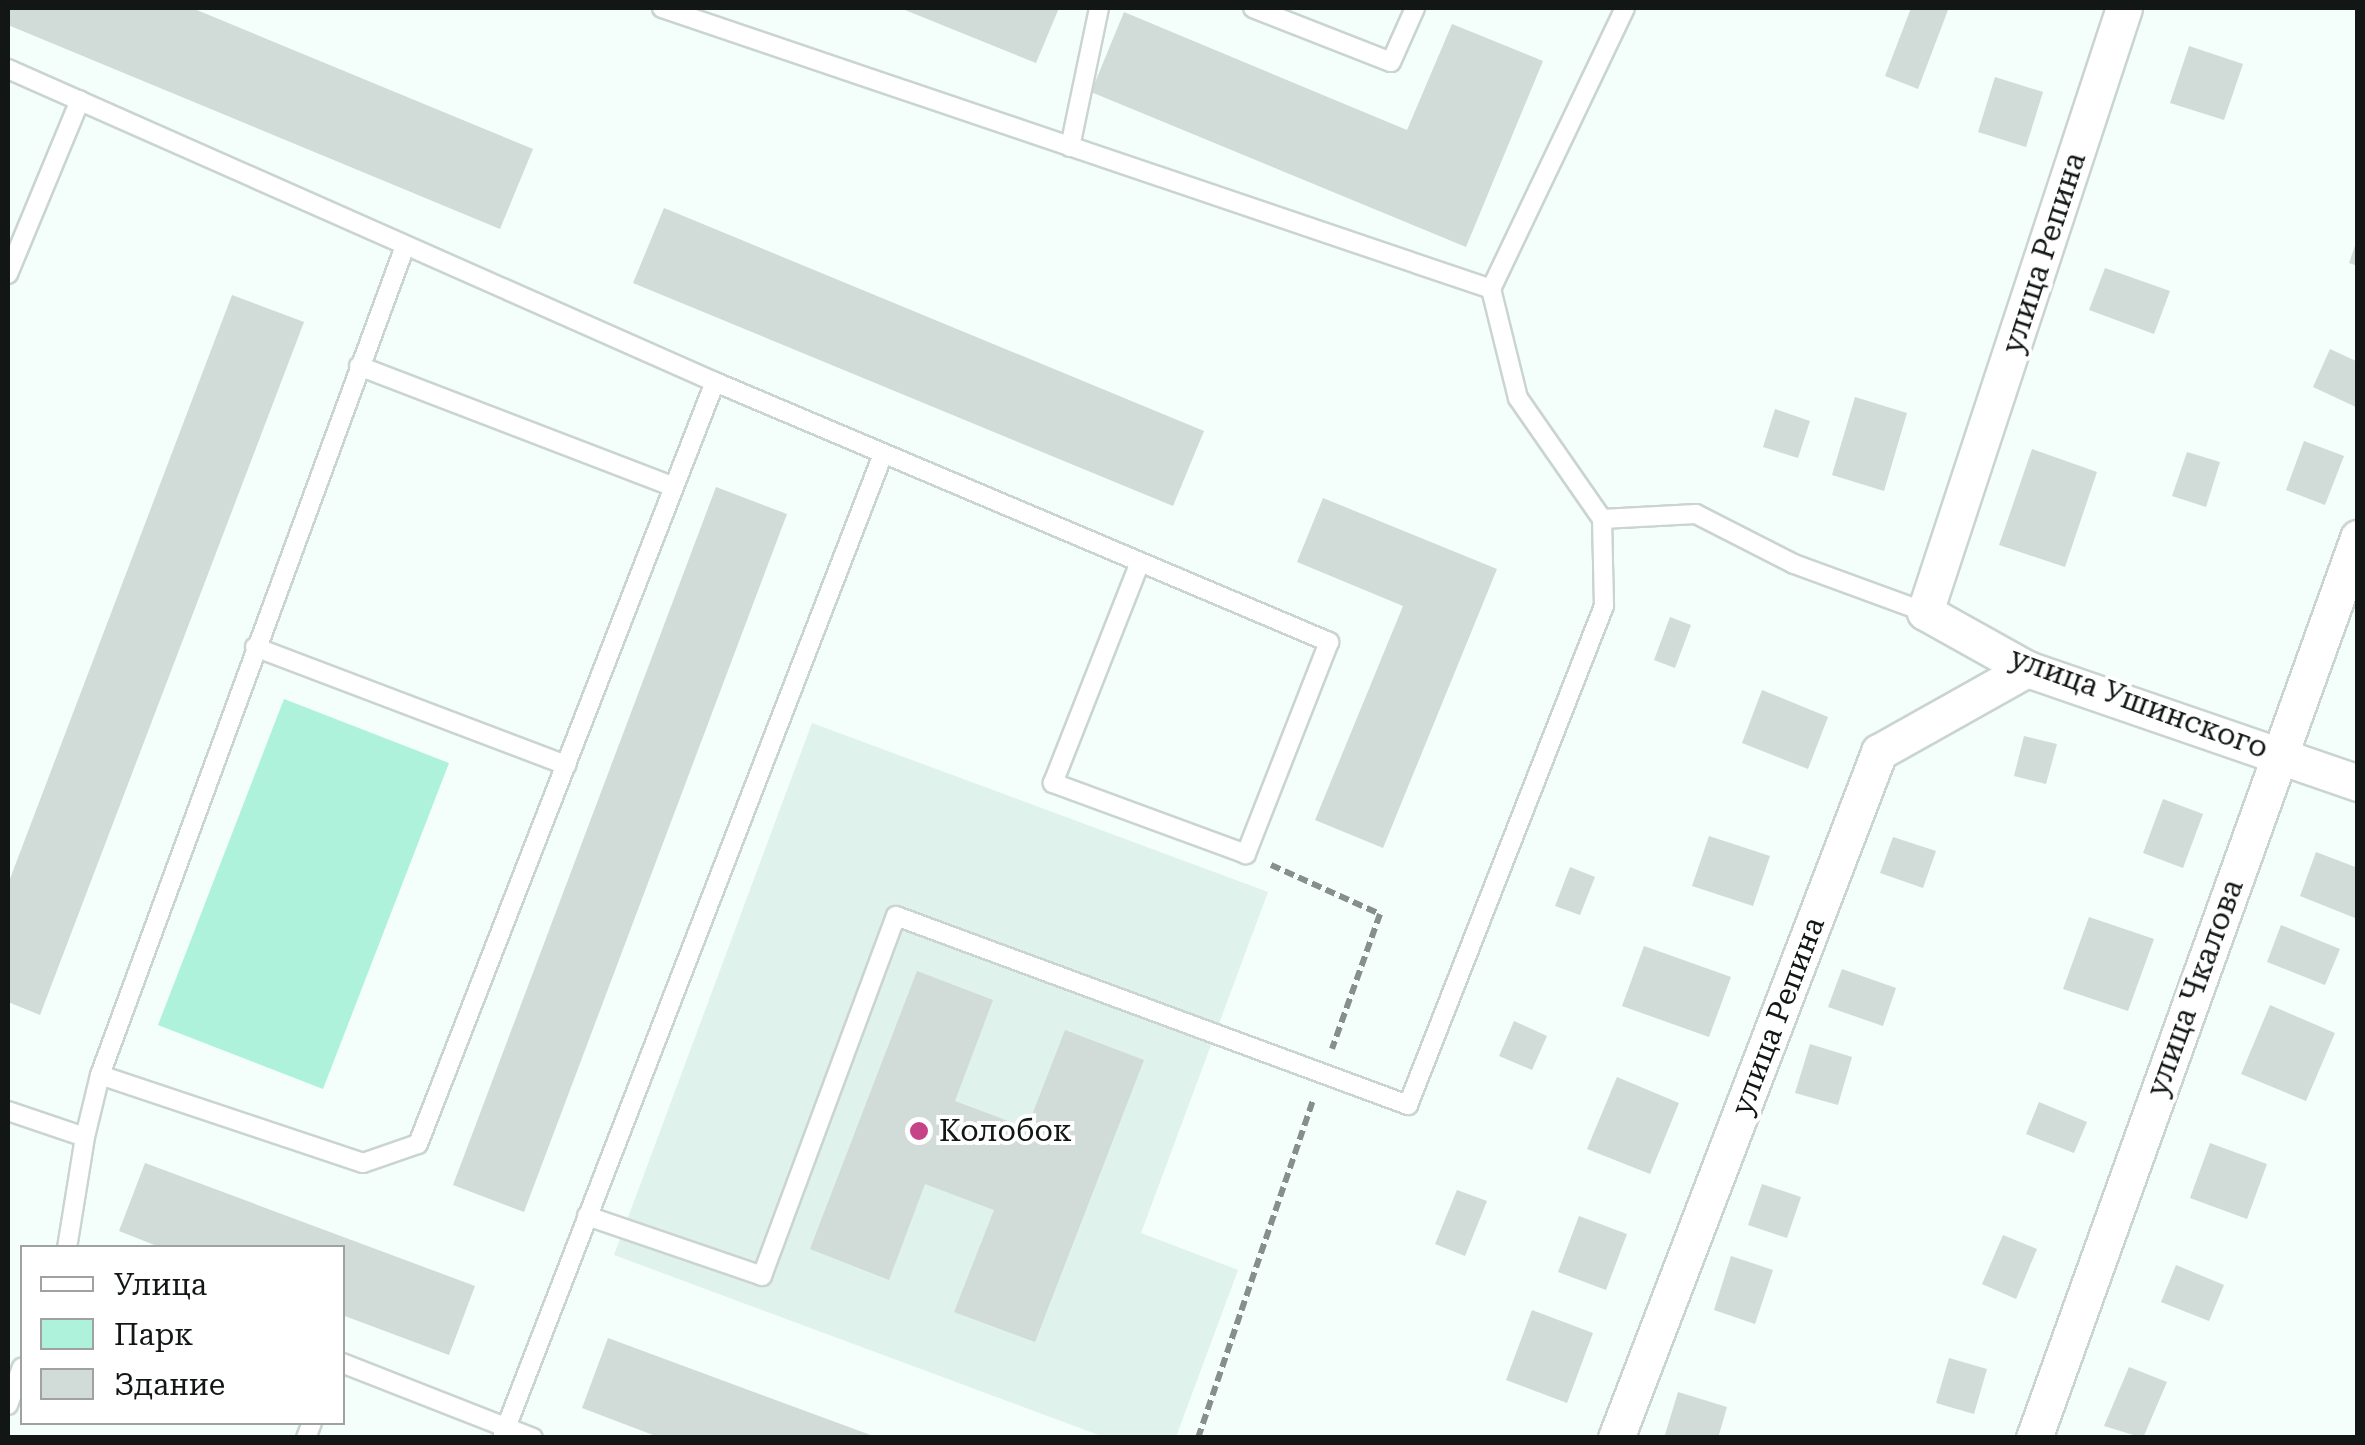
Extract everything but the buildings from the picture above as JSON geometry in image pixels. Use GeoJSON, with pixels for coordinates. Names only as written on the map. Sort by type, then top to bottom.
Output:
{"type":"FeatureCollection","features":[{"type":"Feature","properties":{"kind":"street","name":"улица Репина"},"geometry":{"type":"LineString","coordinates":[[1925,612],[2124,8]]}},
{"type":"Feature","properties":{"kind":"street","name":"улица Чкалова"},"geometry":{"type":"LineString","coordinates":[[2034,1438],[2358,538]]}},
{"type":"Feature","properties":{"kind":"street","name":"улица Ушинского"},"geometry":{"type":"LineString","coordinates":[[1925,612],[2027,669],[2279,752],[2358,783]]}},
{"type":"Feature","properties":{"kind":"street","name":"улица Репина"},"geometry":{"type":"LineString","coordinates":[[1616,1438],[1879,752],[2027,669]]}},
{"type":"Feature","properties":{"kind":"lane"},"geometry":{"type":"LineString","coordinates":[[662,8],[1491,289]]}},
{"type":"Feature","properties":{"kind":"lane"},"geometry":{"type":"LineString","coordinates":[[1070,147],[1099,8]]}},
{"type":"Feature","properties":{"kind":"lane"},"geometry":{"type":"LineString","coordinates":[[1253,8],[1391,62],[1416,8]]}},
{"type":"Feature","properties":{"kind":"lane"},"geometry":{"type":"LineString","coordinates":[[587,1216],[762,1276],[896,916],[1408,1105],[1604,606],[1602,519],[1518,398],[1491,289],[1625,8]]}},
{"type":"Feature","properties":{"kind":"lane"},"geometry":{"type":"LineString","coordinates":[[8,69],[715,382],[1139,565],[1329,642],[1246,854],[1053,783],[1139,565]]}},
{"type":"Feature","properties":{"kind":"lane"},"geometry":{"type":"LineString","coordinates":[[8,274],[80,100]]}},
{"type":"Feature","properties":{"kind":"lane"},"geometry":{"type":"LineString","coordinates":[[67,1245],[84,1138],[100,1075],[254,647],[405,246]]}},
{"type":"Feature","properties":{"kind":"lane"},"geometry":{"type":"LineString","coordinates":[[360,366],[674,487]]}},
{"type":"Feature","properties":{"kind":"lane"},"geometry":{"type":"LineString","coordinates":[[100,1075],[363,1163],[418,1144],[715,382]]}},
{"type":"Feature","properties":{"kind":"lane"},"geometry":{"type":"LineString","coordinates":[[503,1432],[883,454]]}},
{"type":"Feature","properties":{"kind":"lane"},"geometry":{"type":"LineString","coordinates":[[1602,519],[1696,514],[1794,564],[1925,612]]}},
{"type":"Feature","properties":{"kind":"lane"},"geometry":{"type":"LineString","coordinates":[[254,647],[566,765]]}},
{"type":"Feature","properties":{"kind":"lane"},"geometry":{"type":"LineString","coordinates":[[8,1111],[84,1138]]}},
{"type":"Feature","properties":{"kind":"lane"},"geometry":{"type":"LineString","coordinates":[[345,1364],[503,1432],[534,1438]]}},
{"type":"Feature","properties":{"kind":"lane"},"geometry":{"type":"LineString","coordinates":[[8,1405],[20,1372]]}},
{"type":"Feature","properties":{"kind":"path"},"geometry":{"type":"LineString","coordinates":[[1246,854],[1380,914],[1328,1059]]}},
{"type":"Feature","properties":{"kind":"path"},"geometry":{"type":"LineString","coordinates":[[1198,1438],[1316,1095]]}},
{"type":"Feature","properties":{"kind":"shaded area","name":"Колобок"},"geometry":{"type":"Polygon","coordinates":[[[812,723],[1268,892],[1141,1233],[1238,1270],[1176,1437],[1104,1437],[614,1255],[812,723]]]}},
{"type":"Feature","properties":{"kind":"green space"},"geometry":{"type":"Polygon","coordinates":[[[284,699],[449,763],[323,1089],[158,1025],[284,699]]]}},
{"type":"Feature","properties":{"kind":"place","name":"Колобок"},"geometry":{"type":"Point","coordinates":[919,1131]}}]}
